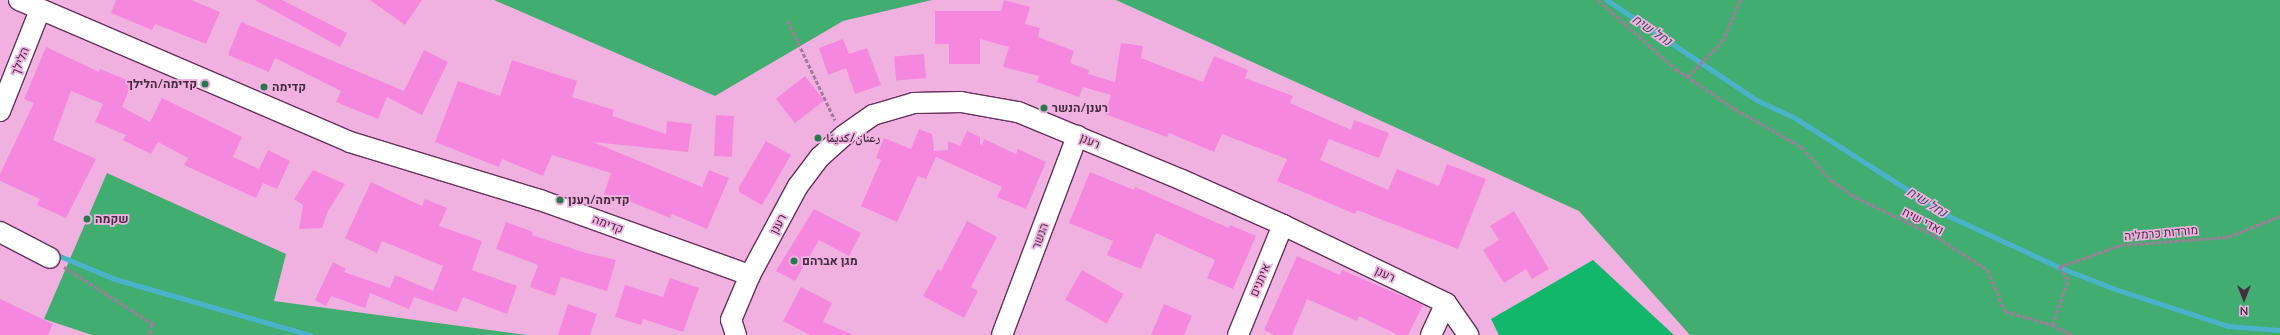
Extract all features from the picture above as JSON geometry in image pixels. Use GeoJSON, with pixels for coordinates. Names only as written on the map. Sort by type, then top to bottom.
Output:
{"type":"FeatureCollection","features":[{"type":"Feature","properties":{"kind":"street","name":"קדימה"},"geometry":{"type":"LineString","coordinates":[[19,0],[350,142],[540,200],[750,275]]}},
{"type":"Feature","properties":{"kind":"street","name":"הלילך"},"geometry":{"type":"LineString","coordinates":[[0,111],[40,10]]}},
{"type":"Feature","properties":{"kind":"street","name":"רענן"},"geometry":{"type":"LineString","coordinates":[[736,335],[731,320],[750,275],[798,186],[820,157],[843,136],[873,115],[914,103],[953,102],[1018,112],[1283,225],[1446,303],[1468,335]]}},
{"type":"Feature","properties":{"kind":"street","name":"הנשר"},"geometry":{"type":"LineString","coordinates":[[1002,335],[1077,136]]}},
{"type":"Feature","properties":{"kind":"street","name":"איתנים"},"geometry":{"type":"LineString","coordinates":[[1238,335],[1283,225]]}},
{"type":"Feature","properties":{"kind":"street"},"geometry":{"type":"LineString","coordinates":[[0,232],[50,258]]}},
{"type":"Feature","properties":{"kind":"street"},"geometry":{"type":"LineString","coordinates":[[1431,335],[1446,303]]}},
{"type":"Feature","properties":{"kind":"path"},"geometry":{"type":"LineString","coordinates":[[1598,0],[1687,77],[1722,42],[1740,0]]}},
{"type":"Feature","properties":{"kind":"path"},"geometry":{"type":"LineString","coordinates":[[788,21],[843,136]]}},
{"type":"Feature","properties":{"kind":"path","name":"ואדי שיח"},"geometry":{"type":"LineString","coordinates":[[1687,77],[1735,110],[1802,147],[1831,180],[1855,197],[1932,234],[1988,270],[2005,311],[2010,314],[2052,325],[2073,335]]}},
{"type":"Feature","properties":{"kind":"path","name":"מורדות כרמליה"},"geometry":{"type":"LineString","coordinates":[[2052,325],[2068,280],[2059,267],[2121,245],[2228,237],[2280,216]]}},
{"type":"Feature","properties":{"kind":"path"},"geometry":{"type":"LineString","coordinates":[[50,258],[153,324],[149,335]]}},
{"type":"Feature","properties":{"kind":"green space"},"geometry":{"type":"Polygon","coordinates":[[[494,0],[932,0],[843,21],[715,96],[494,0]]]}},
{"type":"Feature","properties":{"kind":"green space"},"geometry":{"type":"Polygon","coordinates":[[[1116,0],[2280,0],[2280,335],[1690,335],[1579,211],[1116,0]]]}},
{"type":"Feature","properties":{"kind":"green space"},"geometry":{"type":"Polygon","coordinates":[[[107,173],[286,254],[274,301],[527,335],[92,335],[44,319],[107,173]]]}},
{"type":"Feature","properties":{"kind":"green space"},"geometry":{"type":"Polygon","coordinates":[[[1593,260],[1674,335],[1499,335],[1491,319],[1593,260]]]}},
{"type":"Feature","properties":{"kind":"building"},"geometry":{"type":"Polygon","coordinates":[[[116,0],[191,0],[220,12],[206,44],[155,24],[152,30],[111,13],[116,0]]]}},
{"type":"Feature","properties":{"kind":"building"},"geometry":{"type":"Polygon","coordinates":[[[255,0],[282,0],[347,33],[340,47],[255,0]]]}},
{"type":"Feature","properties":{"kind":"building"},"geometry":{"type":"Polygon","coordinates":[[[370,0],[422,0],[405,25],[370,0]]]}},
{"type":"Feature","properties":{"kind":"building"},"geometry":{"type":"Polygon","coordinates":[[[1004,0],[1030,7],[1025,24],[1040,28],[1038,37],[1074,51],[1070,63],[1089,70],[1088,74],[1115,82],[1121,43],[1143,46],[1141,58],[1203,82],[1214,56],[1248,70],[1245,78],[1293,96],[1290,103],[1351,130],[1354,120],[1389,133],[1379,158],[1329,139],[1320,160],[1388,190],[1397,169],[1439,186],[1447,164],[1486,179],[1458,249],[1357,210],[1355,214],[1277,181],[1287,159],[1222,134],[1214,152],[1169,133],[1167,137],[1105,114],[1111,95],[1083,87],[1079,97],[1037,82],[1039,76],[1003,67],[1009,47],[980,39],[980,64],[949,64],[949,44],[935,44],[935,11],[1001,11],[1004,0]]]}},
{"type":"Feature","properties":{"kind":"building"},"geometry":{"type":"Polygon","coordinates":[[[241,22],[404,91],[424,50],[448,62],[422,115],[387,97],[378,119],[336,102],[341,91],[275,58],[269,72],[228,55],[241,22]]]}},
{"type":"Feature","properties":{"kind":"building"},"geometry":{"type":"Polygon","coordinates":[[[843,39],[849,54],[867,48],[881,85],[855,94],[846,68],[828,75],[819,48],[843,39]]]}},
{"type":"Feature","properties":{"kind":"building"},"geometry":{"type":"Polygon","coordinates":[[[46,47],[99,72],[100,69],[132,82],[122,107],[150,122],[162,98],[242,137],[233,157],[259,169],[268,150],[290,161],[277,189],[263,183],[256,198],[184,165],[188,158],[158,142],[151,154],[123,140],[126,135],[95,122],[103,104],[71,91],[53,140],[96,159],[66,218],[37,205],[40,199],[0,181],[0,174],[34,103],[24,99],[46,47]]]}},
{"type":"Feature","properties":{"kind":"building"},"geometry":{"type":"Polygon","coordinates":[[[924,54],[926,78],[896,81],[894,57],[924,54]]]}},
{"type":"Feature","properties":{"kind":"building"},"geometry":{"type":"Polygon","coordinates":[[[512,60],[577,81],[572,97],[614,110],[612,116],[666,134],[667,121],[692,124],[688,152],[593,142],[702,187],[709,170],[729,178],[707,229],[672,214],[670,218],[629,201],[604,194],[611,173],[552,155],[543,176],[502,159],[499,167],[435,142],[458,81],[500,96],[512,60]]]}},
{"type":"Feature","properties":{"kind":"building"},"geometry":{"type":"Polygon","coordinates":[[[805,76],[824,100],[795,123],[776,99],[805,76]]]}},
{"type":"Feature","properties":{"kind":"building"},"geometry":{"type":"Polygon","coordinates":[[[716,115],[734,116],[732,157],[714,156],[716,115]]]}},
{"type":"Feature","properties":{"kind":"building"},"geometry":{"type":"Polygon","coordinates":[[[919,129],[932,134],[934,151],[948,150],[948,141],[960,146],[967,131],[980,137],[980,144],[982,145],[984,139],[1016,154],[1018,149],[1046,162],[1026,209],[997,197],[1002,187],[936,157],[926,179],[918,176],[897,222],[861,206],[881,160],[876,158],[884,138],[911,149],[919,129]]]}},
{"type":"Feature","properties":{"kind":"building"},"geometry":{"type":"Polygon","coordinates":[[[766,141],[791,155],[762,205],[739,192],[739,187],[766,141]]]}},
{"type":"Feature","properties":{"kind":"building"},"geometry":{"type":"Polygon","coordinates":[[[313,170],[345,184],[328,211],[322,228],[299,229],[303,205],[294,199],[313,170]]]}},
{"type":"Feature","properties":{"kind":"building"},"geometry":{"type":"Polygon","coordinates":[[[1090,172],[1134,190],[1135,187],[1229,228],[1230,225],[1256,236],[1233,289],[1207,278],[1215,260],[1156,233],[1141,269],[1107,255],[1113,241],[1069,223],[1090,172]]]}},
{"type":"Feature","properties":{"kind":"building"},"geometry":{"type":"Polygon","coordinates":[[[371,182],[422,206],[425,199],[447,208],[439,226],[482,241],[472,270],[517,286],[507,314],[463,297],[457,312],[414,297],[409,309],[370,293],[365,308],[331,296],[326,306],[315,300],[333,262],[346,269],[344,272],[390,288],[395,275],[433,291],[443,266],[382,241],[377,253],[345,238],[371,182]]]}},
{"type":"Feature","properties":{"kind":"building"},"geometry":{"type":"Polygon","coordinates":[[[814,209],[861,233],[849,256],[819,240],[795,281],[776,271],[814,209]]]}},
{"type":"Feature","properties":{"kind":"building"},"geometry":{"type":"Polygon","coordinates":[[[1514,211],[1549,269],[1532,279],[1526,269],[1504,283],[1483,250],[1499,240],[1490,226],[1514,211]]]}},
{"type":"Feature","properties":{"kind":"building"},"geometry":{"type":"Polygon","coordinates":[[[967,221],[997,237],[971,287],[978,291],[964,318],[923,296],[938,269],[941,271],[967,221]]]}},
{"type":"Feature","properties":{"kind":"building"},"geometry":{"type":"Polygon","coordinates":[[[506,222],[533,232],[532,235],[586,253],[616,260],[607,291],[561,277],[555,296],[530,287],[538,265],[496,249],[506,222]]]}},
{"type":"Feature","properties":{"kind":"building"},"geometry":{"type":"Polygon","coordinates":[[[1297,256],[1340,275],[1342,270],[1423,305],[1408,335],[1398,335],[1359,316],[1357,321],[1307,299],[1292,335],[1275,335],[1264,330],[1297,256]]]}},
{"type":"Feature","properties":{"kind":"building"},"geometry":{"type":"Polygon","coordinates":[[[1082,270],[1124,294],[1107,323],[1065,299],[1082,270]]]}},
{"type":"Feature","properties":{"kind":"building"},"geometry":{"type":"Polygon","coordinates":[[[670,278],[699,288],[683,332],[643,319],[641,325],[615,317],[625,285],[663,297],[670,278]]]}},
{"type":"Feature","properties":{"kind":"building"},"geometry":{"type":"Polygon","coordinates":[[[801,287],[832,303],[823,322],[854,335],[810,335],[783,321],[801,287]]]}},
{"type":"Feature","properties":{"kind":"building"},"geometry":{"type":"Polygon","coordinates":[[[0,299],[53,324],[48,335],[0,335],[0,299]]]}},
{"type":"Feature","properties":{"kind":"building"},"geometry":{"type":"Polygon","coordinates":[[[568,304],[597,314],[590,335],[558,335],[568,304]]]}},
{"type":"Feature","properties":{"kind":"building"},"geometry":{"type":"Polygon","coordinates":[[[1164,304],[1192,316],[1184,335],[1151,335],[1164,304]]]}},
{"type":"Feature","properties":{"kind":"waterway","name":"נחל שיח"},"geometry":{"type":"LineString","coordinates":[[1607,0],[1757,100],[1792,116],[1949,216],[2059,267],[2118,290],[2228,326],[2280,330]]}},
{"type":"Feature","properties":{"kind":"waterway"},"geometry":{"type":"LineString","coordinates":[[55,254],[115,279],[310,335]]}},
{"type":"Feature","properties":{"kind":"place","name":"קדימה/הלילך"},"geometry":{"type":"Point","coordinates":[205,84]}},
{"type":"Feature","properties":{"kind":"place","name":"קדימה"},"geometry":{"type":"Point","coordinates":[264,87]}},
{"type":"Feature","properties":{"kind":"place","name":"רענן/הנשר"},"geometry":{"type":"Point","coordinates":[1044,108]}},
{"type":"Feature","properties":{"kind":"place","name":"رعنان/كديمَا"},"geometry":{"type":"Point","coordinates":[818,138]}},
{"type":"Feature","properties":{"kind":"place","name":"קדימה/רענן"},"geometry":{"type":"Point","coordinates":[560,200]}},
{"type":"Feature","properties":{"kind":"place","name":"שקמה"},"geometry":{"type":"Point","coordinates":[87,219]}},
{"type":"Feature","properties":{"kind":"place","name":"מגן אברהם"},"geometry":{"type":"Point","coordinates":[794,261]}}]}
